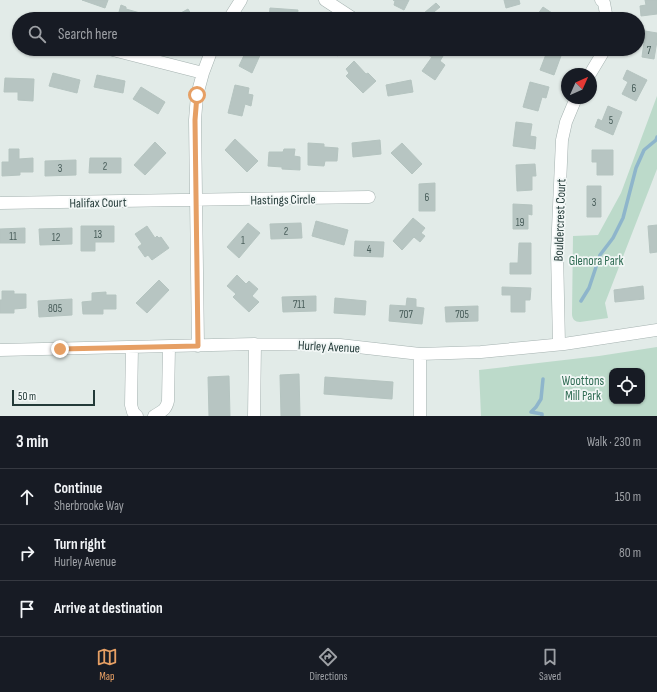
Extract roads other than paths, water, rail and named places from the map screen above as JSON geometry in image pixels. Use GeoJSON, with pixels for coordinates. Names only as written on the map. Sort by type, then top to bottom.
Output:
{"type":"FeatureCollection","features":[{"type":"Feature","properties":{"kind":"street"},"geometry":{"type":"LineString","coordinates":[[233,12],[241,0]]}},
{"type":"Feature","properties":{"kind":"street"},"geometry":{"type":"LineString","coordinates":[[325,0],[343,12]]}},
{"type":"Feature","properties":{"kind":"street"},"geometry":{"type":"LineString","coordinates":[[601,0],[604,3],[606,12]]}},
{"type":"Feature","properties":{"kind":"street"},"geometry":{"type":"LineString","coordinates":[[136,56],[203,73]]}},
{"type":"Feature","properties":{"kind":"street"},"geometry":{"type":"LineString","coordinates":[[198,346],[195,120],[197,95],[209,56]]}},
{"type":"Feature","properties":{"kind":"street"},"geometry":{"type":"LineString","coordinates":[[594,68],[601,56]]}},
{"type":"Feature","properties":{"kind":"street","name":"Bouldercrest Court"},"geometry":{"type":"LineString","coordinates":[[559,344],[557,251],[562,140],[566,122],[574,104]]}},
{"type":"Feature","properties":{"kind":"street","name":"Hastings Circle"},"geometry":{"type":"LineString","coordinates":[[196,200],[369,197]]}},
{"type":"Feature","properties":{"kind":"street","name":"Halifax Court"},"geometry":{"type":"LineString","coordinates":[[0,203],[196,200]]}},
{"type":"Feature","properties":{"kind":"street","name":"Hurley Avenue"},"geometry":{"type":"LineString","coordinates":[[0,350],[255,344],[340,345],[420,354],[481,352],[559,344],[657,330]]}},
{"type":"Feature","properties":{"kind":"street"},"geometry":{"type":"LineString","coordinates":[[254,416],[255,344]]}},
{"type":"Feature","properties":{"kind":"street"},"geometry":{"type":"LineString","coordinates":[[132,347],[131,405],[133,412],[137,416]]}},
{"type":"Feature","properties":{"kind":"street"},"geometry":{"type":"LineString","coordinates":[[154,416],[167,407],[169,347]]}},
{"type":"Feature","properties":{"kind":"street"},"geometry":{"type":"LineString","coordinates":[[420,354],[420,416]]}},
{"type":"Feature","properties":{"kind":"waterway"},"geometry":{"type":"LineString","coordinates":[[581,301],[589,288],[600,255],[613,238],[623,218],[636,168],[644,150],[656,140],[657,137]]}},
{"type":"Feature","properties":{"kind":"waterway"},"geometry":{"type":"LineString","coordinates":[[542,416],[542,414],[531,412],[541,399],[543,379]]}},
{"type":"Feature","properties":{"kind":"park label","name":"Glenora Park"},"geometry":{"type":"Point","coordinates":[596,260]}},
{"type":"Feature","properties":{"kind":"park label","name":"Woottons Mill Park"},"geometry":{"type":"Point","coordinates":[583,388]}}]}
